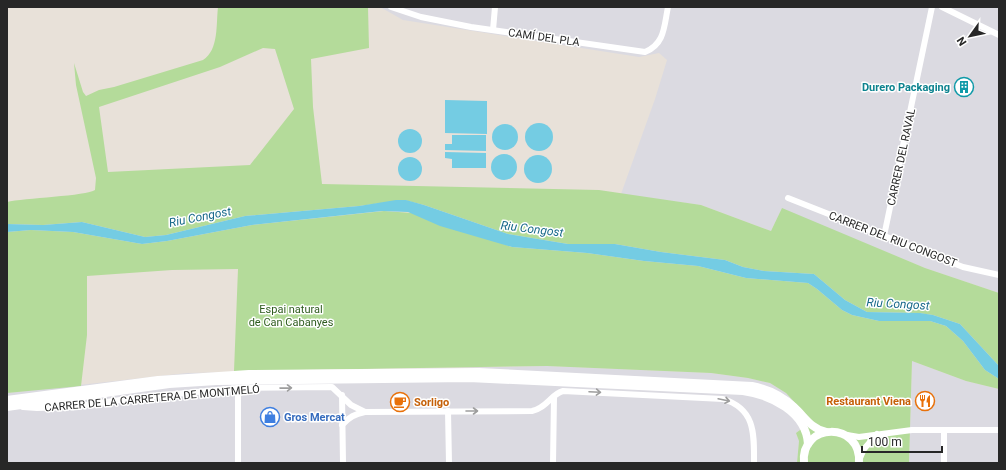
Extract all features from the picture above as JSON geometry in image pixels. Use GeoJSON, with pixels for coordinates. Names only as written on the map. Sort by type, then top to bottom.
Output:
{"type":"FeatureCollection","features":[{"type":"Feature","properties":{"kind":"street","name":"CAMÍ DEL PLA"},"geometry":{"type":"LineString","coordinates":[[391,7],[421,17],[493,30],[645,52],[652,49],[662,38],[668,7]]}},
{"type":"Feature","properties":{"kind":"street"},"geometry":{"type":"LineString","coordinates":[[493,30],[495,7]]}},
{"type":"Feature","properties":{"kind":"street","name":"CARRER DEL RAVAL"},"geometry":{"type":"LineString","coordinates":[[884,236],[932,7]]}},
{"type":"Feature","properties":{"kind":"street"},"geometry":{"type":"LineString","coordinates":[[942,7],[999,35]]}},
{"type":"Feature","properties":{"kind":"street","name":"CARRER DEL RIU CONGOST"},"geometry":{"type":"LineString","coordinates":[[788,198],[963,267],[999,276]]}},
{"type":"Feature","properties":{"kind":"street"},"geometry":{"type":"LineString","coordinates":[[9,404],[158,380],[214,375],[479,372],[752,386],[770,391],[784,399],[814,428],[852,437],[912,430],[999,430]]}},
{"type":"Feature","properties":{"kind":"street"},"geometry":{"type":"LineString","coordinates":[[9,404],[169,384],[217,381],[425,378],[580,383],[743,391],[758,394],[780,404],[795,416],[805,430],[808,444]]}},
{"type":"Feature","properties":{"kind":"street","name":"CARRER DE LA CARRETERA DE MONTMELÓ"},"geometry":{"type":"LineString","coordinates":[[9,404],[37,408],[72,407],[134,398],[238,388],[332,387],[351,405],[365,412]]}},
{"type":"Feature","properties":{"kind":"street"},"geometry":{"type":"LineString","coordinates":[[238,388],[238,463]]}},
{"type":"Feature","properties":{"kind":"street"},"geometry":{"type":"LineString","coordinates":[[342,425],[347,419],[356,414],[365,412],[532,411],[541,409],[559,392],[563,391],[729,401],[744,412],[752,425],[754,433],[754,463]]}},
{"type":"Feature","properties":{"kind":"street"},"geometry":{"type":"LineString","coordinates":[[342,395],[343,463]]}},
{"type":"Feature","properties":{"kind":"street"},"geometry":{"type":"LineString","coordinates":[[553,463],[554,397]]}},
{"type":"Feature","properties":{"kind":"street"},"geometry":{"type":"LineString","coordinates":[[448,411],[449,463]]}},
{"type":"Feature","properties":{"kind":"street"},"geometry":{"type":"LineString","coordinates":[[944,430],[944,463]]}},
{"type":"Feature","properties":{"kind":"street"},"geometry":{"type":"LineString","coordinates":[[804,463],[804,451],[812,438],[826,432]]}},
{"type":"Feature","properties":{"kind":"street"},"geometry":{"type":"LineString","coordinates":[[844,434],[855,444],[860,460]]}},
{"type":"Feature","properties":{"kind":"street"},"geometry":{"type":"LineString","coordinates":[[860,460],[864,449],[877,434]]}},
{"type":"Feature","properties":{"kind":"shaded area"},"geometry":{"type":"Polygon","coordinates":[[[380,7],[999,7],[999,293],[925,268],[782,209],[771,231],[701,205],[621,194],[655,99],[667,60],[659,53],[639,57],[403,20],[380,7]]]}},
{"type":"Feature","properties":{"kind":"shaded area"},"geometry":{"type":"Polygon","coordinates":[[[912,361],[966,381],[999,389],[999,463],[909,463],[912,361]]]}},
{"type":"Feature","properties":{"kind":"shaded area"},"geometry":{"type":"Polygon","coordinates":[[[547,366],[711,373],[748,378],[770,383],[786,393],[812,421],[796,433],[799,441],[797,463],[7,463],[7,393],[187,373],[547,366]]]}},
{"type":"Feature","properties":{"kind":"green space"},"geometry":{"type":"Polygon","coordinates":[[[218,7],[368,7],[369,48],[311,59],[313,107],[322,184],[599,190],[701,205],[771,231],[782,208],[925,268],[999,293],[999,366],[960,324],[933,315],[918,313],[867,312],[845,300],[814,274],[764,271],[743,267],[725,260],[661,252],[615,244],[568,244],[508,234],[424,205],[404,200],[359,206],[245,216],[166,235],[145,237],[82,222],[43,225],[7,224],[7,202],[80,194],[95,190],[96,178],[76,85],[74,63],[83,92],[86,96],[99,90],[114,87],[203,60],[212,50],[216,36],[218,7]],[[263,48],[220,67],[99,107],[108,172],[250,165],[294,109],[275,49],[263,48]]]}},
{"type":"Feature","properties":{"kind":"green space","name":"Espai natural de Can Cabanyes"},"geometry":{"type":"Polygon","coordinates":[[[384,211],[412,213],[512,247],[587,253],[644,261],[698,266],[746,278],[808,283],[842,310],[852,315],[879,321],[930,321],[946,326],[963,341],[985,370],[999,379],[999,389],[966,381],[912,361],[909,463],[797,463],[799,441],[796,433],[812,421],[786,393],[770,383],[748,378],[711,373],[547,366],[234,371],[238,269],[172,270],[87,276],[87,335],[81,386],[7,393],[7,232],[31,230],[73,232],[142,244],[167,241],[252,225],[384,211]]]}},
{"type":"Feature","properties":{"kind":"water"},"geometry":{"type":"Polygon","coordinates":[[[445,100],[487,101],[487,134],[445,133],[445,100]]]}},
{"type":"Feature","properties":{"kind":"water"},"geometry":{"type":"Polygon","coordinates":[[[539,123],[549,127],[553,137],[549,147],[539,151],[529,147],[525,137],[529,127],[539,123]]]}},
{"type":"Feature","properties":{"kind":"water"},"geometry":{"type":"Polygon","coordinates":[[[505,124],[514,128],[518,137],[514,146],[505,150],[496,146],[492,137],[496,128],[505,124]]]}},
{"type":"Feature","properties":{"kind":"water"},"geometry":{"type":"Polygon","coordinates":[[[405,129],[415,129],[422,136],[422,146],[415,153],[405,153],[398,146],[398,136],[405,129]]]}},
{"type":"Feature","properties":{"kind":"water"},"geometry":{"type":"Polygon","coordinates":[[[452,135],[486,135],[486,151],[445,150],[445,144],[452,144],[452,135]]]}},
{"type":"Feature","properties":{"kind":"water"},"geometry":{"type":"Polygon","coordinates":[[[445,152],[486,153],[486,168],[452,168],[452,159],[445,158],[445,152]]]}},
{"type":"Feature","properties":{"kind":"water"},"geometry":{"type":"Polygon","coordinates":[[[504,154],[513,158],[517,167],[513,176],[504,180],[495,176],[491,167],[495,158],[504,154]]]}},
{"type":"Feature","properties":{"kind":"water"},"geometry":{"type":"Polygon","coordinates":[[[538,155],[548,159],[552,169],[548,179],[538,183],[528,179],[524,169],[528,159],[538,155]]]}},
{"type":"Feature","properties":{"kind":"water"},"geometry":{"type":"Polygon","coordinates":[[[405,157],[415,157],[422,164],[422,174],[415,181],[405,181],[398,174],[398,164],[405,157]]]}},
{"type":"Feature","properties":{"kind":"water"},"geometry":{"type":"Polygon","coordinates":[[[396,200],[406,200],[424,205],[508,234],[568,244],[615,244],[661,252],[725,260],[743,267],[764,271],[814,274],[845,300],[867,312],[920,313],[933,315],[960,324],[999,366],[999,379],[985,370],[963,341],[946,326],[930,321],[879,321],[852,315],[842,310],[808,283],[746,278],[698,266],[644,261],[587,253],[512,247],[440,226],[408,212],[382,211],[252,225],[167,241],[142,244],[73,232],[31,230],[7,232],[7,224],[43,225],[82,222],[145,237],[166,235],[245,216],[359,206],[396,200]]]}},
{"type":"Feature","properties":{"kind":"place","name":"Durero Packaging"},"geometry":{"type":"Point","coordinates":[964,87]}},
{"type":"Feature","properties":{"kind":"place","name":"Restaurant Viena"},"geometry":{"type":"Point","coordinates":[925,401]}},
{"type":"Feature","properties":{"kind":"place","name":"Sorligo"},"geometry":{"type":"Point","coordinates":[400,402]}},
{"type":"Feature","properties":{"kind":"place","name":"Gros Mercat"},"geometry":{"type":"Point","coordinates":[270,417]}},
{"type":"Feature","properties":{"kind":"water label","name":"Riu Congost"},"geometry":{"type":"Point","coordinates":[200,217]}},
{"type":"Feature","properties":{"kind":"water label","name":"Riu Congost"},"geometry":{"type":"Point","coordinates":[532,229]}},
{"type":"Feature","properties":{"kind":"water label","name":"Riu Congost"},"geometry":{"type":"Point","coordinates":[898,304]}}]}
